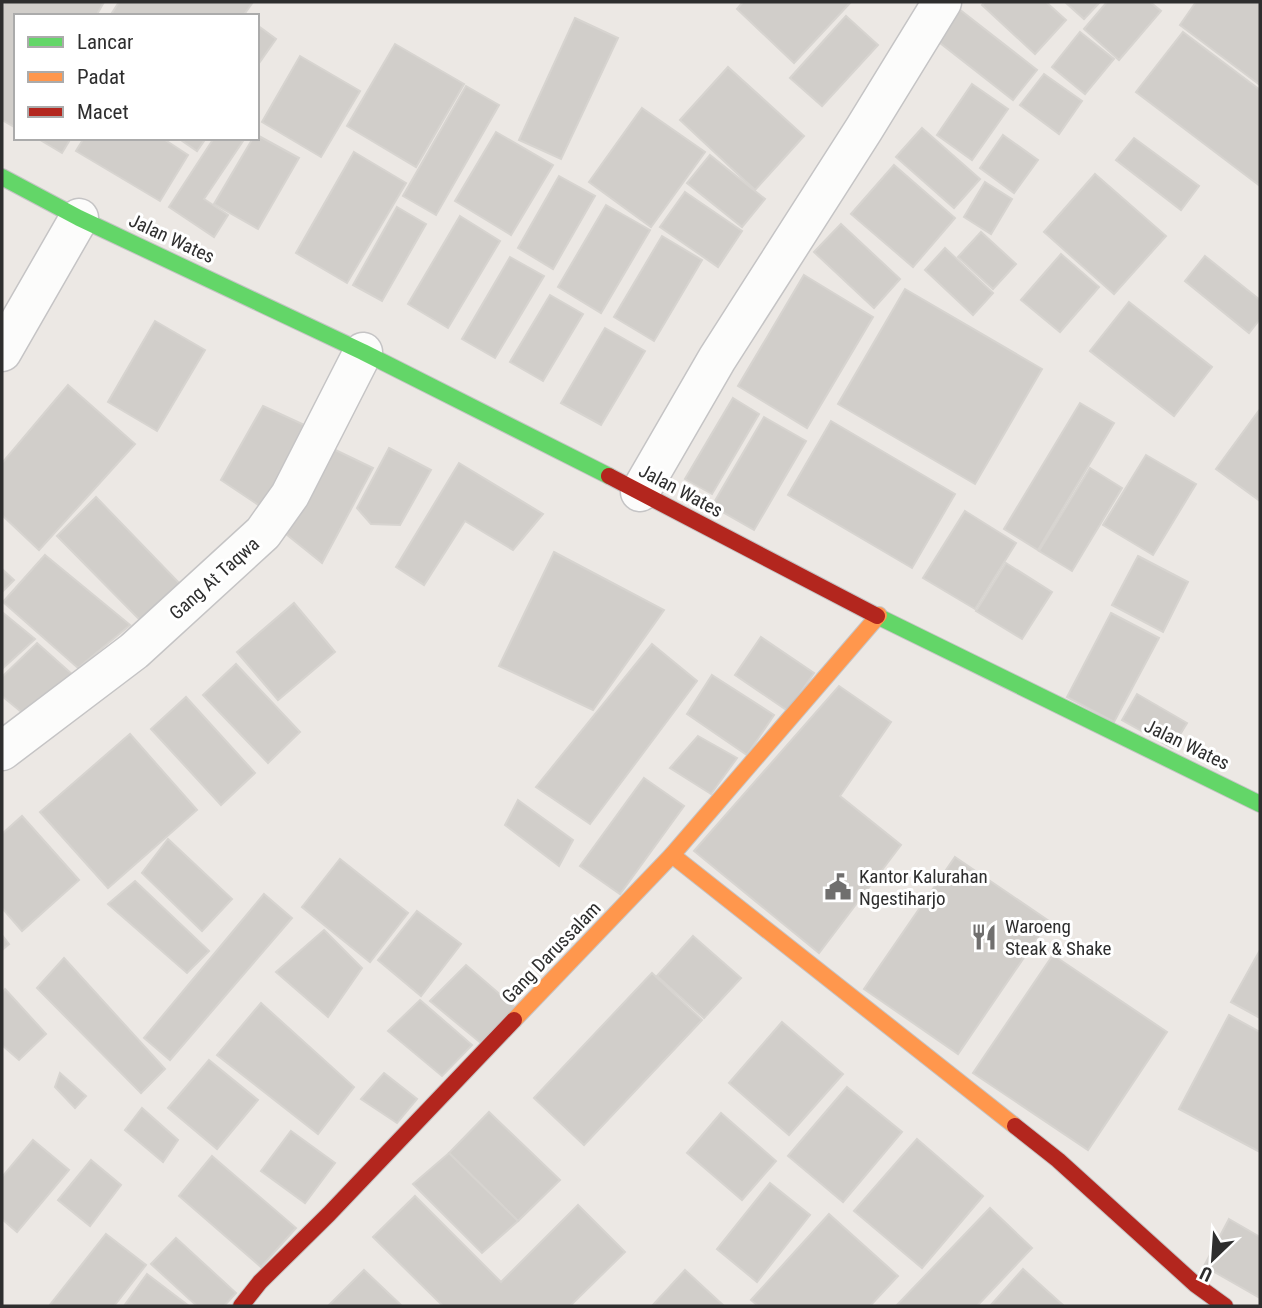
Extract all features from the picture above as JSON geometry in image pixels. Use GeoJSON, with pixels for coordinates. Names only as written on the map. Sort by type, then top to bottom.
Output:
{"type":"FeatureCollection","features":[{"type":"Feature","properties":{"kind":"street"},"geometry":{"type":"LineString","coordinates":[[640,492],[717,359],[864,130],[942,2]]}},
{"type":"Feature","properties":{"kind":"street","name":"Jalan Wates"},"geometry":{"type":"LineString","coordinates":[[2,177],[79,218],[363,352],[640,492],[829,592],[1260,804]]}},
{"type":"Feature","properties":{"kind":"street"},"geometry":{"type":"LineString","coordinates":[[2,352],[79,218]]}},
{"type":"Feature","properties":{"kind":"street","name":"Gang At Taqwa"},"geometry":{"type":"LineString","coordinates":[[2,751],[134,651],[263,533],[290,495],[363,352]]}},
{"type":"Feature","properties":{"kind":"street","name":"Gang Darussalam"},"geometry":{"type":"LineString","coordinates":[[241,1306],[260,1282],[329,1214],[672,855],[878,615]]}},
{"type":"Feature","properties":{"kind":"street"},"geometry":{"type":"LineString","coordinates":[[672,855],[1058,1160],[1196,1285],[1226,1306]]}},
{"type":"Feature","properties":{"kind":"building"},"geometry":{"type":"Polygon","coordinates":[[[5,2],[104,2],[97,14],[14,14],[14,127],[2,120],[2,8],[5,2]]]}},
{"type":"Feature","properties":{"kind":"building"},"geometry":{"type":"Polygon","coordinates":[[[119,2],[253,2],[244,14],[111,14],[119,2]]]}},
{"type":"Feature","properties":{"kind":"building"},"geometry":{"type":"Polygon","coordinates":[[[743,2],[851,2],[794,63],[737,9],[743,2]]]}},
{"type":"Feature","properties":{"kind":"building"},"geometry":{"type":"Polygon","coordinates":[[[985,2],[1046,2],[1066,20],[1035,54],[982,5],[985,2]]]}},
{"type":"Feature","properties":{"kind":"building"},"geometry":{"type":"Polygon","coordinates":[[[1065,2],[1100,2],[1084,19],[1065,2]]]}},
{"type":"Feature","properties":{"kind":"building"},"geometry":{"type":"Polygon","coordinates":[[[1107,2],[1150,2],[1161,11],[1119,60],[1084,29],[1107,2]]]}},
{"type":"Feature","properties":{"kind":"building"},"geometry":{"type":"Polygon","coordinates":[[[1196,2],[1260,2],[1260,85],[1180,25],[1196,2]]]}},
{"type":"Feature","properties":{"kind":"building"},"geometry":{"type":"Polygon","coordinates":[[[959,9],[1037,70],[1013,100],[935,39],[959,9]]]}},
{"type":"Feature","properties":{"kind":"building"},"geometry":{"type":"Polygon","coordinates":[[[846,16],[878,45],[822,106],[790,78],[846,16]]]}},
{"type":"Feature","properties":{"kind":"building"},"geometry":{"type":"Polygon","coordinates":[[[575,18],[618,38],[561,159],[519,140],[575,18]]]}},
{"type":"Feature","properties":{"kind":"building"},"geometry":{"type":"Polygon","coordinates":[[[259,26],[276,39],[259,63],[259,26]]]}},
{"type":"Feature","properties":{"kind":"building"},"geometry":{"type":"Polygon","coordinates":[[[1080,32],[1114,59],[1085,94],[1052,67],[1080,32]]]}},
{"type":"Feature","properties":{"kind":"building"},"geometry":{"type":"Polygon","coordinates":[[[1183,32],[1260,90],[1260,186],[1136,92],[1183,32]]]}},
{"type":"Feature","properties":{"kind":"building"},"geometry":{"type":"Polygon","coordinates":[[[395,44],[464,84],[416,167],[347,126],[395,44]]]}},
{"type":"Feature","properties":{"kind":"building"},"geometry":{"type":"Polygon","coordinates":[[[300,56],[360,91],[321,157],[262,122],[300,56]]]}},
{"type":"Feature","properties":{"kind":"building"},"geometry":{"type":"Polygon","coordinates":[[[728,67],[804,136],[755,190],[680,120],[728,67]]]}},
{"type":"Feature","properties":{"kind":"building"},"geometry":{"type":"Polygon","coordinates":[[[1044,74],[1082,101],[1059,134],[1020,105],[1044,74]]]}},
{"type":"Feature","properties":{"kind":"building"},"geometry":{"type":"Polygon","coordinates":[[[972,84],[1008,109],[972,160],[937,135],[972,84]]]}},
{"type":"Feature","properties":{"kind":"building"},"geometry":{"type":"Polygon","coordinates":[[[466,86],[499,105],[436,215],[403,196],[466,86]]]}},
{"type":"Feature","properties":{"kind":"building"},"geometry":{"type":"Polygon","coordinates":[[[642,108],[705,152],[651,227],[589,182],[642,108]]]}},
{"type":"Feature","properties":{"kind":"building"},"geometry":{"type":"Polygon","coordinates":[[[922,128],[980,179],[954,208],[896,157],[922,128]]]}},
{"type":"Feature","properties":{"kind":"building"},"geometry":{"type":"Polygon","coordinates":[[[496,132],[553,165],[511,235],[455,201],[496,132]]]}},
{"type":"Feature","properties":{"kind":"building"},"geometry":{"type":"Polygon","coordinates":[[[1003,135],[1038,160],[1014,193],[980,168],[1003,135]]]}},
{"type":"Feature","properties":{"kind":"building"},"geometry":{"type":"Polygon","coordinates":[[[259,136],[299,158],[258,229],[214,204],[252,140],[259,140],[259,136]]]}},
{"type":"Feature","properties":{"kind":"building"},"geometry":{"type":"Polygon","coordinates":[[[1134,138],[1199,186],[1181,210],[1116,160],[1134,138]]]}},
{"type":"Feature","properties":{"kind":"building"},"geometry":{"type":"Polygon","coordinates":[[[40,140],[70,140],[62,153],[40,140]]]}},
{"type":"Feature","properties":{"kind":"building"},"geometry":{"type":"Polygon","coordinates":[[[83,140],[165,140],[188,155],[160,201],[76,151],[83,140]]]}},
{"type":"Feature","properties":{"kind":"building"},"geometry":{"type":"Polygon","coordinates":[[[181,140],[205,140],[197,151],[181,140]]]}},
{"type":"Feature","properties":{"kind":"building"},"geometry":{"type":"Polygon","coordinates":[[[213,140],[244,140],[204,199],[228,215],[214,237],[169,207],[213,140]]]}},
{"type":"Feature","properties":{"kind":"building"},"geometry":{"type":"Polygon","coordinates":[[[354,152],[406,183],[347,283],[296,253],[354,152]]]}},
{"type":"Feature","properties":{"kind":"building"},"geometry":{"type":"Polygon","coordinates":[[[710,155],[765,199],[742,227],[687,183],[710,155]]]}},
{"type":"Feature","properties":{"kind":"building"},"geometry":{"type":"Polygon","coordinates":[[[894,165],[955,218],[913,267],[851,214],[894,165]]]}},
{"type":"Feature","properties":{"kind":"building"},"geometry":{"type":"Polygon","coordinates":[[[1095,174],[1166,236],[1114,294],[1044,232],[1095,174]]]}},
{"type":"Feature","properties":{"kind":"building"},"geometry":{"type":"Polygon","coordinates":[[[559,176],[595,196],[553,269],[518,248],[559,176]]]}},
{"type":"Feature","properties":{"kind":"building"},"geometry":{"type":"Polygon","coordinates":[[[985,182],[1012,199],[991,234],[964,217],[985,182]]]}},
{"type":"Feature","properties":{"kind":"building"},"geometry":{"type":"Polygon","coordinates":[[[685,192],[742,231],[718,267],[660,227],[685,192]]]}},
{"type":"Feature","properties":{"kind":"building"},"geometry":{"type":"Polygon","coordinates":[[[606,205],[650,230],[601,313],[558,287],[606,205]]]}},
{"type":"Feature","properties":{"kind":"building"},"geometry":{"type":"Polygon","coordinates":[[[397,207],[426,224],[382,301],[353,285],[397,207]]]}},
{"type":"Feature","properties":{"kind":"building"},"geometry":{"type":"Polygon","coordinates":[[[460,216],[500,241],[448,328],[408,304],[460,216]]]}},
{"type":"Feature","properties":{"kind":"building"},"geometry":{"type":"Polygon","coordinates":[[[841,224],[900,279],[874,308],[814,252],[841,224]]]}},
{"type":"Feature","properties":{"kind":"building"},"geometry":{"type":"Polygon","coordinates":[[[981,232],[1016,264],[993,289],[958,257],[981,232]]]}},
{"type":"Feature","properties":{"kind":"building"},"geometry":{"type":"Polygon","coordinates":[[[662,236],[702,260],[654,341],[614,317],[662,236]]]}},
{"type":"Feature","properties":{"kind":"building"},"geometry":{"type":"Polygon","coordinates":[[[945,248],[993,293],[973,315],[925,270],[945,248]]]}},
{"type":"Feature","properties":{"kind":"building"},"geometry":{"type":"Polygon","coordinates":[[[1061,254],[1099,287],[1060,332],[1021,300],[1061,254]]]}},
{"type":"Feature","properties":{"kind":"building"},"geometry":{"type":"Polygon","coordinates":[[[1205,256],[1260,300],[1260,319],[1249,333],[1185,281],[1205,256]]]}},
{"type":"Feature","properties":{"kind":"building"},"geometry":{"type":"Polygon","coordinates":[[[510,257],[544,276],[495,358],[462,339],[510,257]]]}},
{"type":"Feature","properties":{"kind":"building"},"geometry":{"type":"Polygon","coordinates":[[[804,275],[873,317],[807,428],[738,386],[804,275]]]}},
{"type":"Feature","properties":{"kind":"building"},"geometry":{"type":"Polygon","coordinates":[[[905,289],[1042,369],[975,484],[838,404],[905,289]]]}},
{"type":"Feature","properties":{"kind":"building"},"geometry":{"type":"Polygon","coordinates":[[[550,295],[583,314],[543,381],[510,362],[550,295]]]}},
{"type":"Feature","properties":{"kind":"building"},"geometry":{"type":"Polygon","coordinates":[[[1129,302],[1212,367],[1174,416],[1090,351],[1129,302]]]}},
{"type":"Feature","properties":{"kind":"building"},"geometry":{"type":"Polygon","coordinates":[[[155,321],[205,350],[157,431],[108,402],[155,321]]]}},
{"type":"Feature","properties":{"kind":"building"},"geometry":{"type":"Polygon","coordinates":[[[605,328],[645,351],[601,425],[561,403],[605,328]]]}},
{"type":"Feature","properties":{"kind":"building"},"geometry":{"type":"Polygon","coordinates":[[[68,385],[135,444],[39,550],[2,515],[2,463],[68,385]]]}},
{"type":"Feature","properties":{"kind":"building"},"geometry":{"type":"Polygon","coordinates":[[[733,398],[759,414],[712,494],[685,479],[733,398]]]}},
{"type":"Feature","properties":{"kind":"building"},"geometry":{"type":"Polygon","coordinates":[[[1080,403],[1114,423],[1038,550],[1004,529],[1080,403]]]}},
{"type":"Feature","properties":{"kind":"building"},"geometry":{"type":"Polygon","coordinates":[[[263,406],[313,429],[269,512],[221,480],[263,406]]]}},
{"type":"Feature","properties":{"kind":"building"},"geometry":{"type":"Polygon","coordinates":[[[1260,409],[1260,501],[1216,469],[1260,409]]]}},
{"type":"Feature","properties":{"kind":"building"},"geometry":{"type":"Polygon","coordinates":[[[764,417],[806,441],[754,530],[712,506],[764,417]]]}},
{"type":"Feature","properties":{"kind":"building"},"geometry":{"type":"Polygon","coordinates":[[[831,421],[955,494],[912,568],[788,495],[831,421]]]}},
{"type":"Feature","properties":{"kind":"building"},"geometry":{"type":"Polygon","coordinates":[[[325,445],[373,468],[322,563],[281,530],[325,445]]]}},
{"type":"Feature","properties":{"kind":"building"},"geometry":{"type":"Polygon","coordinates":[[[389,448],[431,470],[400,525],[371,524],[357,508],[389,448]]]}},
{"type":"Feature","properties":{"kind":"building"},"geometry":{"type":"Polygon","coordinates":[[[1146,455],[1196,484],[1153,555],[1103,525],[1146,455]]]}},
{"type":"Feature","properties":{"kind":"building"},"geometry":{"type":"Polygon","coordinates":[[[459,463],[543,514],[513,550],[465,521],[424,585],[396,567],[459,463]]]}},
{"type":"Feature","properties":{"kind":"building"},"geometry":{"type":"Polygon","coordinates":[[[1090,468],[1122,488],[1072,571],[1039,551],[1090,468]]]}},
{"type":"Feature","properties":{"kind":"building"},"geometry":{"type":"Polygon","coordinates":[[[96,497],[180,584],[141,621],[57,536],[96,497]]]}},
{"type":"Feature","properties":{"kind":"building"},"geometry":{"type":"Polygon","coordinates":[[[965,511],[1016,543],[975,609],[923,578],[965,511]]]}},
{"type":"Feature","properties":{"kind":"building"},"geometry":{"type":"Polygon","coordinates":[[[554,552],[664,610],[593,710],[499,666],[554,552]]]}},
{"type":"Feature","properties":{"kind":"building"},"geometry":{"type":"Polygon","coordinates":[[[45,555],[130,625],[78,668],[3,602],[45,555]]]}},
{"type":"Feature","properties":{"kind":"building"},"geometry":{"type":"Polygon","coordinates":[[[1138,556],[1188,582],[1163,632],[1112,605],[1138,556]]]}},
{"type":"Feature","properties":{"kind":"building"},"geometry":{"type":"Polygon","coordinates":[[[1006,563],[1052,592],[1022,639],[976,611],[1006,563]]]}},
{"type":"Feature","properties":{"kind":"building"},"geometry":{"type":"Polygon","coordinates":[[[2,569],[14,580],[2,592],[2,569]]]}},
{"type":"Feature","properties":{"kind":"building"},"geometry":{"type":"Polygon","coordinates":[[[294,603],[335,652],[278,700],[237,652],[294,603]]]}},
{"type":"Feature","properties":{"kind":"building"},"geometry":{"type":"Polygon","coordinates":[[[2,612],[35,639],[2,669],[2,612]]]}},
{"type":"Feature","properties":{"kind":"building"},"geometry":{"type":"Polygon","coordinates":[[[1111,613],[1159,638],[1114,722],[1067,697],[1111,613]]]}},
{"type":"Feature","properties":{"kind":"building"},"geometry":{"type":"Polygon","coordinates":[[[761,637],[814,673],[788,711],[735,675],[761,637]]]}},
{"type":"Feature","properties":{"kind":"building"},"geometry":{"type":"Polygon","coordinates":[[[37,643],[73,675],[31,720],[2,696],[2,677],[37,643]]]}},
{"type":"Feature","properties":{"kind":"building"},"geometry":{"type":"Polygon","coordinates":[[[652,644],[697,681],[590,824],[536,787],[652,644]]]}},
{"type":"Feature","properties":{"kind":"building"},"geometry":{"type":"Polygon","coordinates":[[[236,664],[300,732],[268,763],[203,695],[236,664]]]}},
{"type":"Feature","properties":{"kind":"building"},"geometry":{"type":"Polygon","coordinates":[[[712,675],[774,715],[747,755],[687,714],[712,675]]]}},
{"type":"Feature","properties":{"kind":"building"},"geometry":{"type":"Polygon","coordinates":[[[839,686],[891,722],[840,796],[901,845],[819,953],[694,851],[839,686]]]}},
{"type":"Feature","properties":{"kind":"building"},"geometry":{"type":"Polygon","coordinates":[[[1137,694],[1187,723],[1172,748],[1122,720],[1137,694]]]}},
{"type":"Feature","properties":{"kind":"building"},"geometry":{"type":"Polygon","coordinates":[[[186,697],[255,773],[221,805],[151,729],[186,697]]]}},
{"type":"Feature","properties":{"kind":"building"},"geometry":{"type":"Polygon","coordinates":[[[130,734],[197,810],[108,888],[40,812],[130,734]]]}},
{"type":"Feature","properties":{"kind":"building"},"geometry":{"type":"Polygon","coordinates":[[[698,736],[737,758],[711,794],[670,768],[698,736]]]}},
{"type":"Feature","properties":{"kind":"building"},"geometry":{"type":"Polygon","coordinates":[[[644,778],[684,806],[620,894],[580,866],[644,778]]]}},
{"type":"Feature","properties":{"kind":"building"},"geometry":{"type":"Polygon","coordinates":[[[518,800],[573,840],[559,866],[505,825],[518,800]]]}},
{"type":"Feature","properties":{"kind":"building"},"geometry":{"type":"Polygon","coordinates":[[[22,816],[79,880],[22,931],[2,908],[2,834],[22,816]]]}},
{"type":"Feature","properties":{"kind":"building"},"geometry":{"type":"Polygon","coordinates":[[[168,839],[232,899],[202,931],[142,873],[168,839]]]}},
{"type":"Feature","properties":{"kind":"building"},"geometry":{"type":"Polygon","coordinates":[[[955,857],[1049,921],[958,1054],[864,989],[955,857]]]}},
{"type":"Feature","properties":{"kind":"building"},"geometry":{"type":"Polygon","coordinates":[[[340,859],[408,913],[370,962],[302,907],[340,859]]]}},
{"type":"Feature","properties":{"kind":"building"},"geometry":{"type":"Polygon","coordinates":[[[135,881],[209,951],[187,973],[108,904],[135,881]]]}},
{"type":"Feature","properties":{"kind":"building"},"geometry":{"type":"Polygon","coordinates":[[[264,894],[292,918],[170,1060],[144,1038],[264,894]]]}},
{"type":"Feature","properties":{"kind":"building"},"geometry":{"type":"Polygon","coordinates":[[[417,911],[461,944],[421,996],[378,960],[417,911]]]}},
{"type":"Feature","properties":{"kind":"building"},"geometry":{"type":"Polygon","coordinates":[[[324,930],[362,968],[328,1017],[276,972],[324,930]]]}},
{"type":"Feature","properties":{"kind":"building"},"geometry":{"type":"Polygon","coordinates":[[[2,935],[9,944],[2,950],[2,935]]]}},
{"type":"Feature","properties":{"kind":"building"},"geometry":{"type":"Polygon","coordinates":[[[693,936],[741,978],[704,1018],[657,976],[693,936]]]}},
{"type":"Feature","properties":{"kind":"building"},"geometry":{"type":"Polygon","coordinates":[[[1260,950],[1260,1018],[1231,1002],[1260,950]]]}},
{"type":"Feature","properties":{"kind":"building"},"geometry":{"type":"Polygon","coordinates":[[[1053,955],[1167,1032],[1088,1150],[973,1073],[1053,955]]]}},
{"type":"Feature","properties":{"kind":"building"},"geometry":{"type":"Polygon","coordinates":[[[64,958],[165,1069],[141,1093],[37,988],[64,958]]]}},
{"type":"Feature","properties":{"kind":"building"},"geometry":{"type":"Polygon","coordinates":[[[466,965],[517,1009],[482,1044],[430,1001],[466,965]]]}},
{"type":"Feature","properties":{"kind":"building"},"geometry":{"type":"Polygon","coordinates":[[[652,973],[702,1020],[584,1145],[534,1098],[652,973]]]}},
{"type":"Feature","properties":{"kind":"building"},"geometry":{"type":"Polygon","coordinates":[[[5,989],[46,1034],[19,1060],[2,1045],[2,993],[5,989]]]}},
{"type":"Feature","properties":{"kind":"building"},"geometry":{"type":"Polygon","coordinates":[[[420,1000],[472,1045],[442,1076],[388,1031],[420,1000]]]}},
{"type":"Feature","properties":{"kind":"building"},"geometry":{"type":"Polygon","coordinates":[[[261,1003],[354,1087],[318,1134],[217,1055],[261,1003]]]}},
{"type":"Feature","properties":{"kind":"building"},"geometry":{"type":"Polygon","coordinates":[[[1229,1015],[1260,1032],[1260,1152],[1179,1109],[1229,1015]]]}},
{"type":"Feature","properties":{"kind":"building"},"geometry":{"type":"Polygon","coordinates":[[[782,1022],[843,1074],[789,1135],[729,1083],[782,1022]]]}},
{"type":"Feature","properties":{"kind":"building"},"geometry":{"type":"Polygon","coordinates":[[[209,1060],[258,1100],[217,1149],[168,1108],[209,1060]]]}},
{"type":"Feature","properties":{"kind":"building"},"geometry":{"type":"Polygon","coordinates":[[[60,1073],[86,1096],[75,1108],[55,1087],[60,1073]]]}},
{"type":"Feature","properties":{"kind":"building"},"geometry":{"type":"Polygon","coordinates":[[[384,1073],[417,1099],[397,1123],[361,1099],[384,1073]]]}},
{"type":"Feature","properties":{"kind":"building"},"geometry":{"type":"Polygon","coordinates":[[[847,1087],[902,1132],[843,1202],[788,1156],[847,1087]]]}},
{"type":"Feature","properties":{"kind":"building"},"geometry":{"type":"Polygon","coordinates":[[[142,1108],[178,1140],[163,1162],[125,1130],[142,1108]]]}},
{"type":"Feature","properties":{"kind":"building"},"geometry":{"type":"Polygon","coordinates":[[[489,1112],[560,1180],[518,1221],[449,1153],[489,1112]]]}},
{"type":"Feature","properties":{"kind":"building"},"geometry":{"type":"Polygon","coordinates":[[[721,1113],[776,1161],[742,1200],[687,1153],[721,1113]]]}},
{"type":"Feature","properties":{"kind":"building"},"geometry":{"type":"Polygon","coordinates":[[[291,1131],[335,1163],[305,1203],[261,1171],[291,1131]]]}},
{"type":"Feature","properties":{"kind":"building"},"geometry":{"type":"Polygon","coordinates":[[[917,1139],[983,1196],[922,1268],[854,1211],[917,1139]]]}},
{"type":"Feature","properties":{"kind":"building"},"geometry":{"type":"Polygon","coordinates":[[[33,1140],[69,1170],[17,1232],[2,1219],[2,1177],[33,1140]]]}},
{"type":"Feature","properties":{"kind":"building"},"geometry":{"type":"Polygon","coordinates":[[[449,1153],[518,1221],[482,1253],[413,1184],[449,1153]]]}},
{"type":"Feature","properties":{"kind":"building"},"geometry":{"type":"Polygon","coordinates":[[[212,1156],[296,1228],[261,1267],[179,1196],[212,1156]]]}},
{"type":"Feature","properties":{"kind":"building"},"geometry":{"type":"Polygon","coordinates":[[[91,1160],[121,1185],[90,1226],[58,1200],[91,1160]]]}},
{"type":"Feature","properties":{"kind":"building"},"geometry":{"type":"Polygon","coordinates":[[[770,1183],[810,1215],[757,1282],[717,1249],[770,1183]]]}},
{"type":"Feature","properties":{"kind":"building"},"geometry":{"type":"Polygon","coordinates":[[[415,1196],[501,1282],[578,1205],[625,1252],[570,1306],[443,1306],[373,1237],[415,1196]]]}},
{"type":"Feature","properties":{"kind":"building"},"geometry":{"type":"Polygon","coordinates":[[[990,1208],[1032,1248],[977,1306],[896,1306],[990,1208]]]}},
{"type":"Feature","properties":{"kind":"building"},"geometry":{"type":"Polygon","coordinates":[[[829,1214],[898,1276],[870,1306],[758,1306],[751,1300],[829,1214]]]}},
{"type":"Feature","properties":{"kind":"building"},"geometry":{"type":"Polygon","coordinates":[[[1229,1219],[1260,1237],[1260,1298],[1204,1266],[1229,1219]]]}},
{"type":"Feature","properties":{"kind":"building"},"geometry":{"type":"Polygon","coordinates":[[[106,1234],[146,1265],[114,1306],[49,1306],[106,1234]]]}},
{"type":"Feature","properties":{"kind":"building"},"geometry":{"type":"Polygon","coordinates":[[[176,1238],[236,1293],[224,1306],[197,1306],[151,1264],[176,1238]]]}},
{"type":"Feature","properties":{"kind":"building"},"geometry":{"type":"Polygon","coordinates":[[[1023,1269],[1064,1306],[990,1306],[1023,1269]]]}},
{"type":"Feature","properties":{"kind":"building"},"geometry":{"type":"Polygon","coordinates":[[[364,1270],[402,1306],[328,1306],[364,1270]]]}},
{"type":"Feature","properties":{"kind":"building"},"geometry":{"type":"Polygon","coordinates":[[[685,1270],[724,1306],[652,1306],[685,1270]]]}},
{"type":"Feature","properties":{"kind":"building"},"geometry":{"type":"Polygon","coordinates":[[[147,1274],[189,1306],[124,1306],[147,1274]]]}},
{"type":"Feature","properties":{"kind":"traffic: fast"},"geometry":{"type":"LineString","coordinates":[[2,177],[79,218],[363,352],[609,476]]}},
{"type":"Feature","properties":{"kind":"traffic: fast"},"geometry":{"type":"LineString","coordinates":[[877,616],[1260,804]]}},
{"type":"Feature","properties":{"kind":"traffic: slow"},"geometry":{"type":"LineString","coordinates":[[514,1020],[672,855],[879,615]]}},
{"type":"Feature","properties":{"kind":"traffic: slow"},"geometry":{"type":"LineString","coordinates":[[672,855],[1015,1126]]}},
{"type":"Feature","properties":{"kind":"traffic: jam"},"geometry":{"type":"LineString","coordinates":[[609,476],[877,616]]}},
{"type":"Feature","properties":{"kind":"traffic: jam"},"geometry":{"type":"LineString","coordinates":[[241,1306],[260,1282],[329,1214],[514,1020]]}},
{"type":"Feature","properties":{"kind":"traffic: jam"},"geometry":{"type":"LineString","coordinates":[[1015,1126],[1058,1160],[1196,1285],[1225,1306]]}},
{"type":"Feature","properties":{"kind":"place","name":"Kantor Kalurahan Ngestiharjo"},"geometry":{"type":"Point","coordinates":[838,887]}},
{"type":"Feature","properties":{"kind":"place","name":"Waroeng Steak & Shake"},"geometry":{"type":"Point","coordinates":[984,937]}}]}
